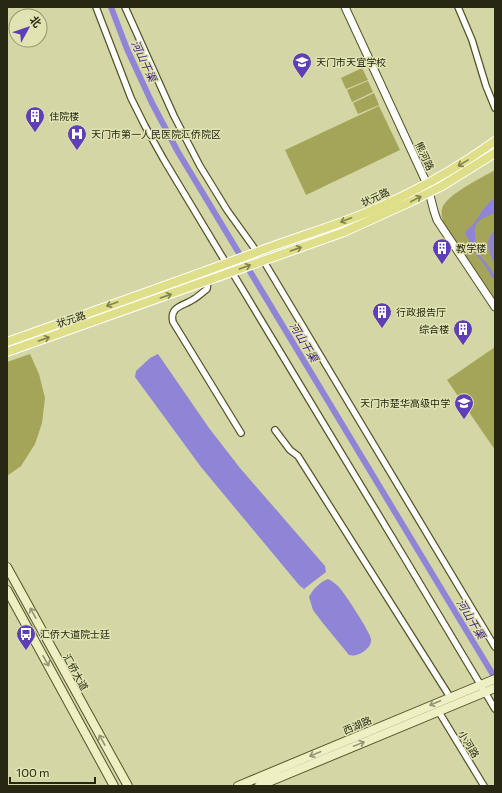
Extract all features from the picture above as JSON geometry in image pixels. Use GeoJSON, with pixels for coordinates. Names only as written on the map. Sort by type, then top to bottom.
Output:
{"type":"FeatureCollection","features":[{"type":"Feature","properties":{"kind":"main road","name":"状元路"},"geometry":{"type":"LineString","coordinates":[[7,342],[360,215],[427,184],[495,141]]}},
{"type":"Feature","properties":{"kind":"main road","name":"状元路"},"geometry":{"type":"LineString","coordinates":[[7,352],[344,232],[399,208],[430,192],[495,153]]}},
{"type":"Feature","properties":{"kind":"main road","name":"汇侨大道"},"geometry":{"type":"LineString","coordinates":[[7,567],[128,786]]}},
{"type":"Feature","properties":{"kind":"main road"},"geometry":{"type":"LineString","coordinates":[[7,590],[114,786]]}},
{"type":"Feature","properties":{"kind":"main road","name":"西湖路"},"geometry":{"type":"LineString","coordinates":[[238,786],[495,678]]}},
{"type":"Feature","properties":{"kind":"main road","name":"西湖路"},"geometry":{"type":"LineString","coordinates":[[258,786],[489,690]]}},
{"type":"Feature","properties":{"kind":"street"},"geometry":{"type":"LineString","coordinates":[[96,7],[131,98],[145,126],[227,263]]}},
{"type":"Feature","properties":{"kind":"street"},"geometry":{"type":"LineString","coordinates":[[125,7],[174,116],[200,166],[227,210],[256,252]]}},
{"type":"Feature","properties":{"kind":"street","name":"熊河路"},"geometry":{"type":"LineString","coordinates":[[345,7],[427,184],[437,220],[495,308]]}},
{"type":"Feature","properties":{"kind":"street"},"geometry":{"type":"LineString","coordinates":[[458,7],[472,40],[486,86],[495,108]]}},
{"type":"Feature","properties":{"kind":"street"},"geometry":{"type":"LineString","coordinates":[[261,261],[495,647]]}},
{"type":"Feature","properties":{"kind":"street"},"geometry":{"type":"LineString","coordinates":[[232,272],[482,684],[489,690],[495,709]]}},
{"type":"Feature","properties":{"kind":"street"},"geometry":{"type":"LineString","coordinates":[[208,281],[207,289],[194,299],[176,308],[171,316],[173,322],[241,433]]}},
{"type":"Feature","properties":{"kind":"street"},"geometry":{"type":"LineString","coordinates":[[275,430],[290,450],[298,456],[450,697]]}},
{"type":"Feature","properties":{"kind":"street","name":"小河路"},"geometry":{"type":"LineString","coordinates":[[439,712],[484,786]]}},
{"type":"Feature","properties":{"kind":"shaded area"},"geometry":{"type":"Polygon","coordinates":[[[362,68],[368,80],[346,89],[341,78],[362,68]]]}},
{"type":"Feature","properties":{"kind":"shaded area"},"geometry":{"type":"Polygon","coordinates":[[[368,81],[373,92],[352,102],[347,90],[368,81]]]}},
{"type":"Feature","properties":{"kind":"shaded area"},"geometry":{"type":"Polygon","coordinates":[[[374,93],[379,105],[358,114],[353,103],[374,93]]]}},
{"type":"Feature","properties":{"kind":"shaded area"},"geometry":{"type":"Polygon","coordinates":[[[379,106],[400,150],[306,195],[285,150],[379,106]]]}},
{"type":"Feature","properties":{"kind":"shaded area"},"geometry":{"type":"Polygon","coordinates":[[[495,170],[495,299],[443,222],[442,209],[449,198],[495,170]]]}},
{"type":"Feature","properties":{"kind":"shaded area"},"geometry":{"type":"Polygon","coordinates":[[[495,198],[495,213],[480,220],[477,223],[475,231],[479,254],[491,269],[495,276],[495,280],[476,254],[465,233],[485,207],[495,198]]]}},
{"type":"Feature","properties":{"kind":"shaded area"},"geometry":{"type":"Polygon","coordinates":[[[495,230],[495,264],[490,255],[488,242],[495,230]]]}},
{"type":"Feature","properties":{"kind":"shaded area"},"geometry":{"type":"Polygon","coordinates":[[[495,347],[495,450],[447,380],[495,347]]]}},
{"type":"Feature","properties":{"kind":"shaded area"},"geometry":{"type":"Polygon","coordinates":[[[30,354],[39,374],[45,398],[42,423],[35,444],[21,466],[7,476],[7,362],[30,354]]]}},
{"type":"Feature","properties":{"kind":"shaded area"},"geometry":{"type":"Polygon","coordinates":[[[158,354],[209,428],[240,468],[325,566],[326,572],[304,589],[299,585],[201,467],[135,377],[136,371],[150,358],[158,354]]]}},
{"type":"Feature","properties":{"kind":"shaded area"},"geometry":{"type":"Polygon","coordinates":[[[328,579],[336,584],[341,590],[370,635],[370,645],[365,651],[358,655],[349,655],[313,610],[309,597],[317,586],[328,579]]]}},
{"type":"Feature","properties":{"kind":"waterway","name":"河山干渠"},"geometry":{"type":"LineString","coordinates":[[111,7],[127,49],[152,103],[178,152],[495,678]]}},
{"type":"Feature","properties":{"kind":"place","name":"天门市天宜学校"},"geometry":{"type":"Point","coordinates":[302,79]}},
{"type":"Feature","properties":{"kind":"place","name":"住院楼"},"geometry":{"type":"Point","coordinates":[35,133]}},
{"type":"Feature","properties":{"kind":"place","name":"天门市第一人民医院汇侨院区"},"geometry":{"type":"Point","coordinates":[77,151]}},
{"type":"Feature","properties":{"kind":"place","name":"教学楼"},"geometry":{"type":"Point","coordinates":[442,265]}},
{"type":"Feature","properties":{"kind":"place","name":"行政报告厅"},"geometry":{"type":"Point","coordinates":[382,329]}},
{"type":"Feature","properties":{"kind":"place","name":"综合楼"},"geometry":{"type":"Point","coordinates":[463,346]}},
{"type":"Feature","properties":{"kind":"place","name":"天门市楚华高级中学"},"geometry":{"type":"Point","coordinates":[464,420]}},
{"type":"Feature","properties":{"kind":"place","name":"汇侨大道院士廷"},"geometry":{"type":"Point","coordinates":[26,651]}}]}
